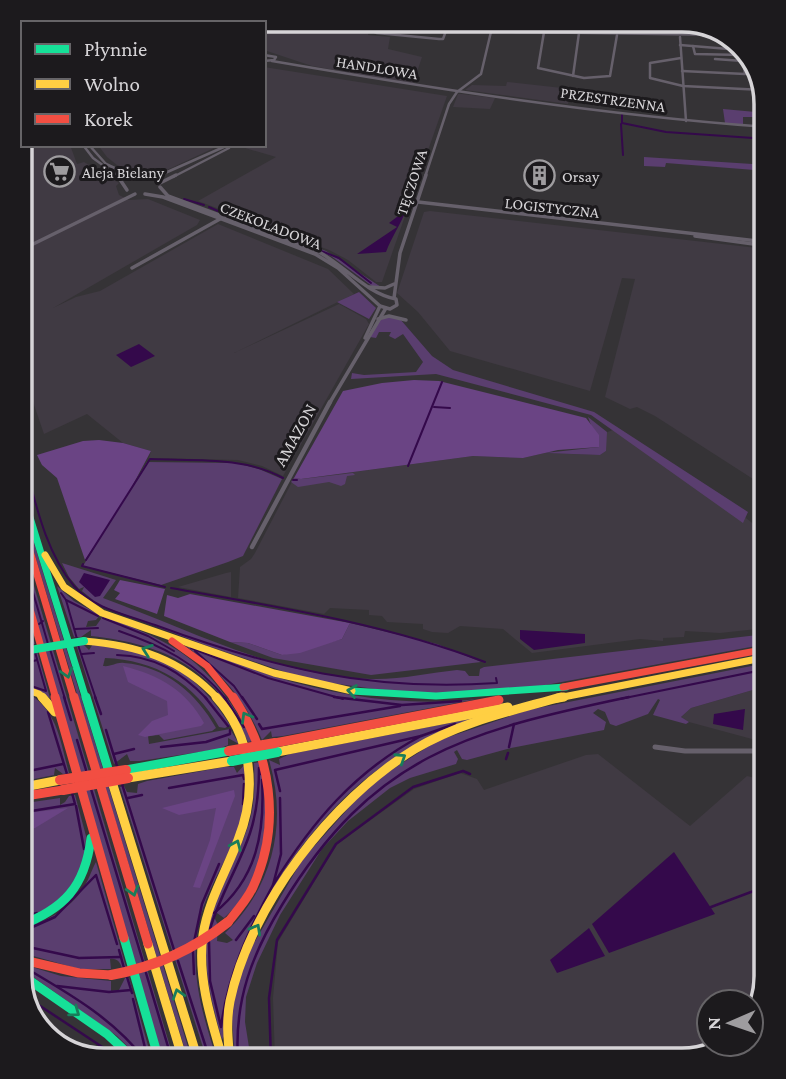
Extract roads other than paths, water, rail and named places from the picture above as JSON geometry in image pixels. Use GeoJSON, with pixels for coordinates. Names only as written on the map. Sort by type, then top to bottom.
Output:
{"type":"FeatureCollection","features":[{"type":"Feature","properties":{"kind":"highway"},"geometry":{"type":"LineString","coordinates":[[32,523],[194,1047]]}},
{"type":"Feature","properties":{"kind":"highway"},"geometry":{"type":"LineString","coordinates":[[37,539],[58,579],[74,597],[102,612],[152,631],[296,680],[368,694],[458,698],[566,687]]}},
{"type":"Feature","properties":{"kind":"highway"},"geometry":{"type":"LineString","coordinates":[[32,557],[179,1047]]}},
{"type":"Feature","properties":{"kind":"highway"},"geometry":{"type":"LineString","coordinates":[[32,618],[155,1047]]}},
{"type":"Feature","properties":{"kind":"highway"},"geometry":{"type":"LineString","coordinates":[[32,962],[79,973],[111,975],[143,969],[176,958],[204,943],[228,922],[251,894],[267,859],[272,814],[265,761],[251,726],[227,689],[195,656],[152,631]]}},
{"type":"Feature","properties":{"kind":"highway"},"geometry":{"type":"LineString","coordinates":[[32,650],[84,641],[140,647],[185,668],[221,704],[243,744],[251,776],[249,807],[240,836],[209,907],[201,957],[204,996],[219,1047]]}},
{"type":"Feature","properties":{"kind":"highway"},"geometry":{"type":"LineString","coordinates":[[32,796],[127,774],[754,651]]}},
{"type":"Feature","properties":{"kind":"highway"},"geometry":{"type":"LineString","coordinates":[[276,747],[561,697],[754,660]]}},
{"type":"Feature","properties":{"kind":"highway"},"geometry":{"type":"LineString","coordinates":[[32,692],[45,698],[63,731]]}},
{"type":"Feature","properties":{"kind":"highway"},"geometry":{"type":"LineString","coordinates":[[229,1047],[228,1015],[243,955],[296,861],[336,811],[379,772],[437,737],[484,718],[561,697]]}},
{"type":"Feature","properties":{"kind":"highway"},"geometry":{"type":"LineString","coordinates":[[32,786],[60,780],[127,774]]}},
{"type":"Feature","properties":{"kind":"highway"},"geometry":{"type":"LineString","coordinates":[[32,921],[55,911],[81,884],[88,872],[92,852],[88,818]]}},
{"type":"Feature","properties":{"kind":"highway"},"geometry":{"type":"LineString","coordinates":[[32,982],[107,1034],[121,1047]]}},
{"type":"Feature","properties":{"kind":"street"},"geometry":{"type":"LineString","coordinates":[[375,32],[439,39],[443,38],[445,32]]}},
{"type":"Feature","properties":{"kind":"street"},"geometry":{"type":"LineString","coordinates":[[457,92],[480,76],[492,32]]}},
{"type":"Feature","properties":{"kind":"street"},"geometry":{"type":"LineString","coordinates":[[617,35],[610,76],[573,76],[538,68],[544,32],[707,36]]}},
{"type":"Feature","properties":{"kind":"street"},"geometry":{"type":"LineString","coordinates":[[573,76],[579,33]]}},
{"type":"Feature","properties":{"kind":"street"},"geometry":{"type":"LineString","coordinates":[[646,42],[647,36]]}},
{"type":"Feature","properties":{"kind":"street"},"geometry":{"type":"LineString","coordinates":[[680,37],[686,121]]}},
{"type":"Feature","properties":{"kind":"street"},"geometry":{"type":"LineString","coordinates":[[680,46],[729,50]]}},
{"type":"Feature","properties":{"kind":"street"},"geometry":{"type":"LineString","coordinates":[[693,46],[695,54],[731,52]]}},
{"type":"Feature","properties":{"kind":"street","name":"HANDLOWA"},"geometry":{"type":"LineString","coordinates":[[266,55],[275,56],[276,59],[292,65]]}},
{"type":"Feature","properties":{"kind":"street"},"geometry":{"type":"LineString","coordinates":[[681,58],[650,64],[650,78],[683,86],[753,90]]}},
{"type":"Feature","properties":{"kind":"street"},"geometry":{"type":"LineString","coordinates":[[272,61],[276,59]]}},
{"type":"Feature","properties":{"kind":"street"},"geometry":{"type":"LineString","coordinates":[[715,59],[741,61]]}},
{"type":"Feature","properties":{"kind":"street","name":"HANDLOWA"},"geometry":{"type":"LineString","coordinates":[[266,61],[457,92]]}},
{"type":"Feature","properties":{"kind":"street"},"geometry":{"type":"LineString","coordinates":[[682,71],[743,75],[744,66]]}},
{"type":"Feature","properties":{"kind":"street","name":"PRZESTRZENNA"},"geometry":{"type":"LineString","coordinates":[[457,92],[686,121],[754,126]]}},
{"type":"Feature","properties":{"kind":"street","name":"TĘCZOWA"},"geometry":{"type":"LineString","coordinates":[[394,298],[394,284],[401,253],[449,104],[457,92]]}},
{"type":"Feature","properties":{"kind":"street"},"geometry":{"type":"LineString","coordinates":[[84,147],[94,161],[122,178],[126,188],[135,194]]}},
{"type":"Feature","properties":{"kind":"street"},"geometry":{"type":"LineString","coordinates":[[91,147],[107,166],[128,176],[145,178]]}},
{"type":"Feature","properties":{"kind":"street"},"geometry":{"type":"LineString","coordinates":[[151,179],[226,147]]}},
{"type":"Feature","properties":{"kind":"street"},"geometry":{"type":"LineString","coordinates":[[32,242],[135,194],[145,194],[226,147]]}},
{"type":"Feature","properties":{"kind":"street"},"geometry":{"type":"LineString","coordinates":[[90,214],[122,196],[132,181],[145,178]]}},
{"type":"Feature","properties":{"kind":"street","name":"CZEKOLADOWA"},"geometry":{"type":"LineString","coordinates":[[145,178],[160,185],[166,195],[320,252],[366,286],[386,297],[394,298]]}},
{"type":"Feature","properties":{"kind":"street","name":"CZEKOLADOWA"},"geometry":{"type":"LineString","coordinates":[[145,194],[158,196],[324,259],[377,301]]}},
{"type":"Feature","properties":{"kind":"street","name":"LOGISTYCZNA"},"geometry":{"type":"LineString","coordinates":[[418,202],[754,242]]}},
{"type":"Feature","properties":{"kind":"street"},"geometry":{"type":"LineString","coordinates":[[132,268],[221,219]]}},
{"type":"Feature","properties":{"kind":"street"},"geometry":{"type":"LineString","coordinates":[[366,286],[382,288],[394,284]]}},
{"type":"Feature","properties":{"kind":"street"},"geometry":{"type":"LineString","coordinates":[[386,308],[380,306],[377,301],[386,297],[394,284]]}},
{"type":"Feature","properties":{"kind":"street","name":"AMAZON"},"geometry":{"type":"LineString","coordinates":[[252,547],[290,472],[365,339],[386,308],[397,305],[394,298]]}},
{"type":"Feature","properties":{"kind":"street","name":"AMAZON"},"geometry":{"type":"LineString","coordinates":[[365,339],[380,306]]}},
{"type":"Feature","properties":{"kind":"street"},"geometry":{"type":"LineString","coordinates":[[378,320],[389,316],[407,320]]}},
{"type":"Feature","properties":{"kind":"street"},"geometry":{"type":"LineString","coordinates":[[655,747],[685,751],[754,751]]}},
{"type":"Feature","properties":{"kind":"waterway"},"geometry":{"type":"LineString","coordinates":[[622,113],[622,123],[666,132],[754,138]]}},
{"type":"Feature","properties":{"kind":"waterway"},"geometry":{"type":"LineString","coordinates":[[621,124],[623,155]]}},
{"type":"Feature","properties":{"kind":"waterway"},"geometry":{"type":"LineString","coordinates":[[184,199],[204,205]]}},
{"type":"Feature","properties":{"kind":"waterway"},"geometry":{"type":"LineString","coordinates":[[209,207],[218,211]]}},
{"type":"Feature","properties":{"kind":"waterway"},"geometry":{"type":"LineString","coordinates":[[222,212],[339,258],[371,283]]}},
{"type":"Feature","properties":{"kind":"waterway"},"geometry":{"type":"LineString","coordinates":[[408,466],[442,382]]}},
{"type":"Feature","properties":{"kind":"waterway"},"geometry":{"type":"LineString","coordinates":[[434,407],[450,408]]}},
{"type":"Feature","properties":{"kind":"waterway"},"geometry":{"type":"LineString","coordinates":[[86,560],[150,459],[235,463],[252,466],[283,478]]}},
{"type":"Feature","properties":{"kind":"waterway"},"geometry":{"type":"LineString","coordinates":[[32,489],[46,536],[63,571],[82,594],[101,606],[240,653],[323,674],[407,684],[497,683],[496,678]]}},
{"type":"Feature","properties":{"kind":"waterway"},"geometry":{"type":"LineString","coordinates":[[83,564],[82,566],[165,587]]}},
{"type":"Feature","properties":{"kind":"waterway"},"geometry":{"type":"LineString","coordinates":[[171,588],[369,626],[447,648],[485,662]]}},
{"type":"Feature","properties":{"kind":"waterway"},"geometry":{"type":"LineString","coordinates":[[32,589],[42,622]]}},
{"type":"Feature","properties":{"kind":"waterway"},"geometry":{"type":"LineString","coordinates":[[61,593],[66,600]]}},
{"type":"Feature","properties":{"kind":"waterway"},"geometry":{"type":"LineString","coordinates":[[66,600],[98,616]]}},
{"type":"Feature","properties":{"kind":"waterway"},"geometry":{"type":"LineString","coordinates":[[66,600],[77,639]]}},
{"type":"Feature","properties":{"kind":"waterway"},"geometry":{"type":"LineString","coordinates":[[103,618],[148,636],[174,651]]}},
{"type":"Feature","properties":{"kind":"waterway"},"geometry":{"type":"LineString","coordinates":[[42,622],[48,644]]}},
{"type":"Feature","properties":{"kind":"waterway"},"geometry":{"type":"LineString","coordinates":[[75,629],[98,628]]}},
{"type":"Feature","properties":{"kind":"waterway"},"geometry":{"type":"LineString","coordinates":[[119,631],[150,643],[190,665],[226,699]]}},
{"type":"Feature","properties":{"kind":"waterway"},"geometry":{"type":"LineString","coordinates":[[78,645],[96,699]]}},
{"type":"Feature","properties":{"kind":"waterway"},"geometry":{"type":"LineString","coordinates":[[191,648],[268,678],[337,697]]}},
{"type":"Feature","properties":{"kind":"waterway"},"geometry":{"type":"LineString","coordinates":[[50,649],[65,699]]}},
{"type":"Feature","properties":{"kind":"waterway"},"geometry":{"type":"LineString","coordinates":[[195,651],[234,686],[243,699]]}},
{"type":"Feature","properties":{"kind":"waterway"},"geometry":{"type":"LineString","coordinates":[[32,686],[46,691],[35,652]]}},
{"type":"Feature","properties":{"kind":"waterway"},"geometry":{"type":"LineString","coordinates":[[82,654],[94,653]]}},
{"type":"Feature","properties":{"kind":"waterway"},"geometry":{"type":"LineString","coordinates":[[117,655],[131,656],[167,667],[206,698]]}},
{"type":"Feature","properties":{"kind":"waterway"},"geometry":{"type":"LineString","coordinates":[[32,661],[37,660]]}},
{"type":"Feature","properties":{"kind":"waterway"},"geometry":{"type":"LineString","coordinates":[[621,699],[754,672]]}},
{"type":"Feature","properties":{"kind":"waterway"},"geometry":{"type":"LineString","coordinates":[[64,697],[71,720]]}},
{"type":"Feature","properties":{"kind":"waterway"},"geometry":{"type":"LineString","coordinates":[[95,697],[101,714]]}},
{"type":"Feature","properties":{"kind":"waterway"},"geometry":{"type":"LineString","coordinates":[[224,697],[244,727]]}},
{"type":"Feature","properties":{"kind":"waterway"},"geometry":{"type":"LineString","coordinates":[[242,697],[257,719]]}},
{"type":"Feature","properties":{"kind":"waterway"},"geometry":{"type":"LineString","coordinates":[[337,697],[402,705],[461,701]]}},
{"type":"Feature","properties":{"kind":"waterway"},"geometry":{"type":"LineString","coordinates":[[337,697],[343,699]]}},
{"type":"Feature","properties":{"kind":"waterway"},"geometry":{"type":"LineString","coordinates":[[621,699],[629,697]]}},
{"type":"Feature","properties":{"kind":"waterway"},"geometry":{"type":"LineString","coordinates":[[206,698],[228,726]]}},
{"type":"Feature","properties":{"kind":"waterway"},"geometry":{"type":"LineString","coordinates":[[514,725],[621,699]]}},
{"type":"Feature","properties":{"kind":"waterway"},"geometry":{"type":"LineString","coordinates":[[259,724],[262,729],[400,706]]}},
{"type":"Feature","properties":{"kind":"waterway"},"geometry":{"type":"LineString","coordinates":[[48,712],[67,774]]}},
{"type":"Feature","properties":{"kind":"waterway"},"geometry":{"type":"LineString","coordinates":[[421,736],[455,724]]}},
{"type":"Feature","properties":{"kind":"waterway"},"geometry":{"type":"LineString","coordinates":[[238,1047],[242,998],[254,960],[271,923],[316,854],[352,814],[389,782],[429,758],[472,738],[514,725]]}},
{"type":"Feature","properties":{"kind":"waterway"},"geometry":{"type":"LineString","coordinates":[[509,747],[514,725]]}},
{"type":"Feature","properties":{"kind":"waterway"},"geometry":{"type":"LineString","coordinates":[[106,730],[117,766]]}},
{"type":"Feature","properties":{"kind":"waterway"},"geometry":{"type":"LineString","coordinates":[[161,747],[206,742],[230,734],[230,730]]}},
{"type":"Feature","properties":{"kind":"waterway"},"geometry":{"type":"LineString","coordinates":[[273,885],[303,840],[337,800],[376,765],[421,736]]}},
{"type":"Feature","properties":{"kind":"waterway"},"geometry":{"type":"LineString","coordinates":[[280,791],[275,770],[421,736]]}},
{"type":"Feature","properties":{"kind":"waterway"},"geometry":{"type":"LineString","coordinates":[[77,740],[86,770]]}},
{"type":"Feature","properties":{"kind":"waterway"},"geometry":{"type":"LineString","coordinates":[[114,754],[134,749]]}},
{"type":"Feature","properties":{"kind":"waterway"},"geometry":{"type":"LineString","coordinates":[[506,759],[508,753]]}},
{"type":"Feature","properties":{"kind":"waterway"},"geometry":{"type":"LineString","coordinates":[[32,770],[63,764]]}},
{"type":"Feature","properties":{"kind":"waterway"},"geometry":{"type":"LineString","coordinates":[[217,911],[250,833],[257,801],[259,768],[261,774]]}},
{"type":"Feature","properties":{"kind":"waterway"},"geometry":{"type":"LineString","coordinates":[[271,1047],[269,998],[277,940],[336,844],[413,787],[463,771],[470,774]]}},
{"type":"Feature","properties":{"kind":"waterway"},"geometry":{"type":"LineString","coordinates":[[169,788],[243,775],[244,779]]}},
{"type":"Feature","properties":{"kind":"waterway"},"geometry":{"type":"LineString","coordinates":[[217,911],[240,885],[255,853],[262,818],[262,780]]}},
{"type":"Feature","properties":{"kind":"waterway"},"geometry":{"type":"LineString","coordinates":[[122,784],[175,953]]}},
{"type":"Feature","properties":{"kind":"waterway"},"geometry":{"type":"LineString","coordinates":[[243,804],[244,784]]}},
{"type":"Feature","properties":{"kind":"waterway"},"geometry":{"type":"LineString","coordinates":[[91,789],[144,965]]}},
{"type":"Feature","properties":{"kind":"waterway"},"geometry":{"type":"LineString","coordinates":[[32,811],[75,804],[72,793]]}},
{"type":"Feature","properties":{"kind":"waterway"},"geometry":{"type":"LineString","coordinates":[[128,798],[142,795]]}},
{"type":"Feature","properties":{"kind":"waterway"},"geometry":{"type":"LineString","coordinates":[[273,885],[281,854],[280,798]]}},
{"type":"Feature","properties":{"kind":"waterway"},"geometry":{"type":"LineString","coordinates":[[76,806],[84,849]]}},
{"type":"Feature","properties":{"kind":"waterway"},"geometry":{"type":"LineString","coordinates":[[194,942],[202,904],[219,864]]}},
{"type":"Feature","properties":{"kind":"waterway"},"geometry":{"type":"LineString","coordinates":[[32,927],[55,917],[96,875],[117,944]]}},
{"type":"Feature","properties":{"kind":"waterway"},"geometry":{"type":"LineString","coordinates":[[209,942],[210,981],[221,1027],[240,954],[273,885]]}},
{"type":"Feature","properties":{"kind":"waterway"},"geometry":{"type":"LineString","coordinates":[[711,907],[754,891]]}},
{"type":"Feature","properties":{"kind":"waterway"},"geometry":{"type":"LineString","coordinates":[[210,929],[217,911]]}},
{"type":"Feature","properties":{"kind":"waterway"},"geometry":{"type":"LineString","coordinates":[[32,914],[37,913]]}},
{"type":"Feature","properties":{"kind":"waterway"},"geometry":{"type":"LineString","coordinates":[[236,940],[254,916]]}},
{"type":"Feature","properties":{"kind":"waterway"},"geometry":{"type":"LineString","coordinates":[[32,948],[79,958],[121,957]]}},
{"type":"Feature","properties":{"kind":"waterway"},"geometry":{"type":"LineString","coordinates":[[119,950],[121,957]]}},
{"type":"Feature","properties":{"kind":"waterway"},"geometry":{"type":"LineString","coordinates":[[193,951],[194,974]]}},
{"type":"Feature","properties":{"kind":"waterway"},"geometry":{"type":"LineString","coordinates":[[121,957],[124,968]]}},
{"type":"Feature","properties":{"kind":"waterway"},"geometry":{"type":"LineString","coordinates":[[178,961],[206,1047]]}},
{"type":"Feature","properties":{"kind":"waterway"},"geometry":{"type":"LineString","coordinates":[[32,972],[104,1019],[134,1047]]}},
{"type":"Feature","properties":{"kind":"waterway"},"geometry":{"type":"LineString","coordinates":[[146,973],[168,1047]]}},
{"type":"Feature","properties":{"kind":"waterway"},"geometry":{"type":"LineString","coordinates":[[127,977],[132,993]]}},
{"type":"Feature","properties":{"kind":"waterway"},"geometry":{"type":"LineString","coordinates":[[57,986],[109,992],[131,990]]}},
{"type":"Feature","properties":{"kind":"waterway"},"geometry":{"type":"LineString","coordinates":[[133,999],[145,1047]]}},
{"type":"Feature","properties":{"kind":"waterway"},"geometry":{"type":"LineString","coordinates":[[38,1004],[102,1047]]}},
{"type":"Feature","properties":{"kind":"place","name":"Aleja Bielany"},"geometry":{"type":"Point","coordinates":[59,172]}},
{"type":"Feature","properties":{"kind":"place","name":"Orsay"},"geometry":{"type":"Point","coordinates":[539,176]}}]}
